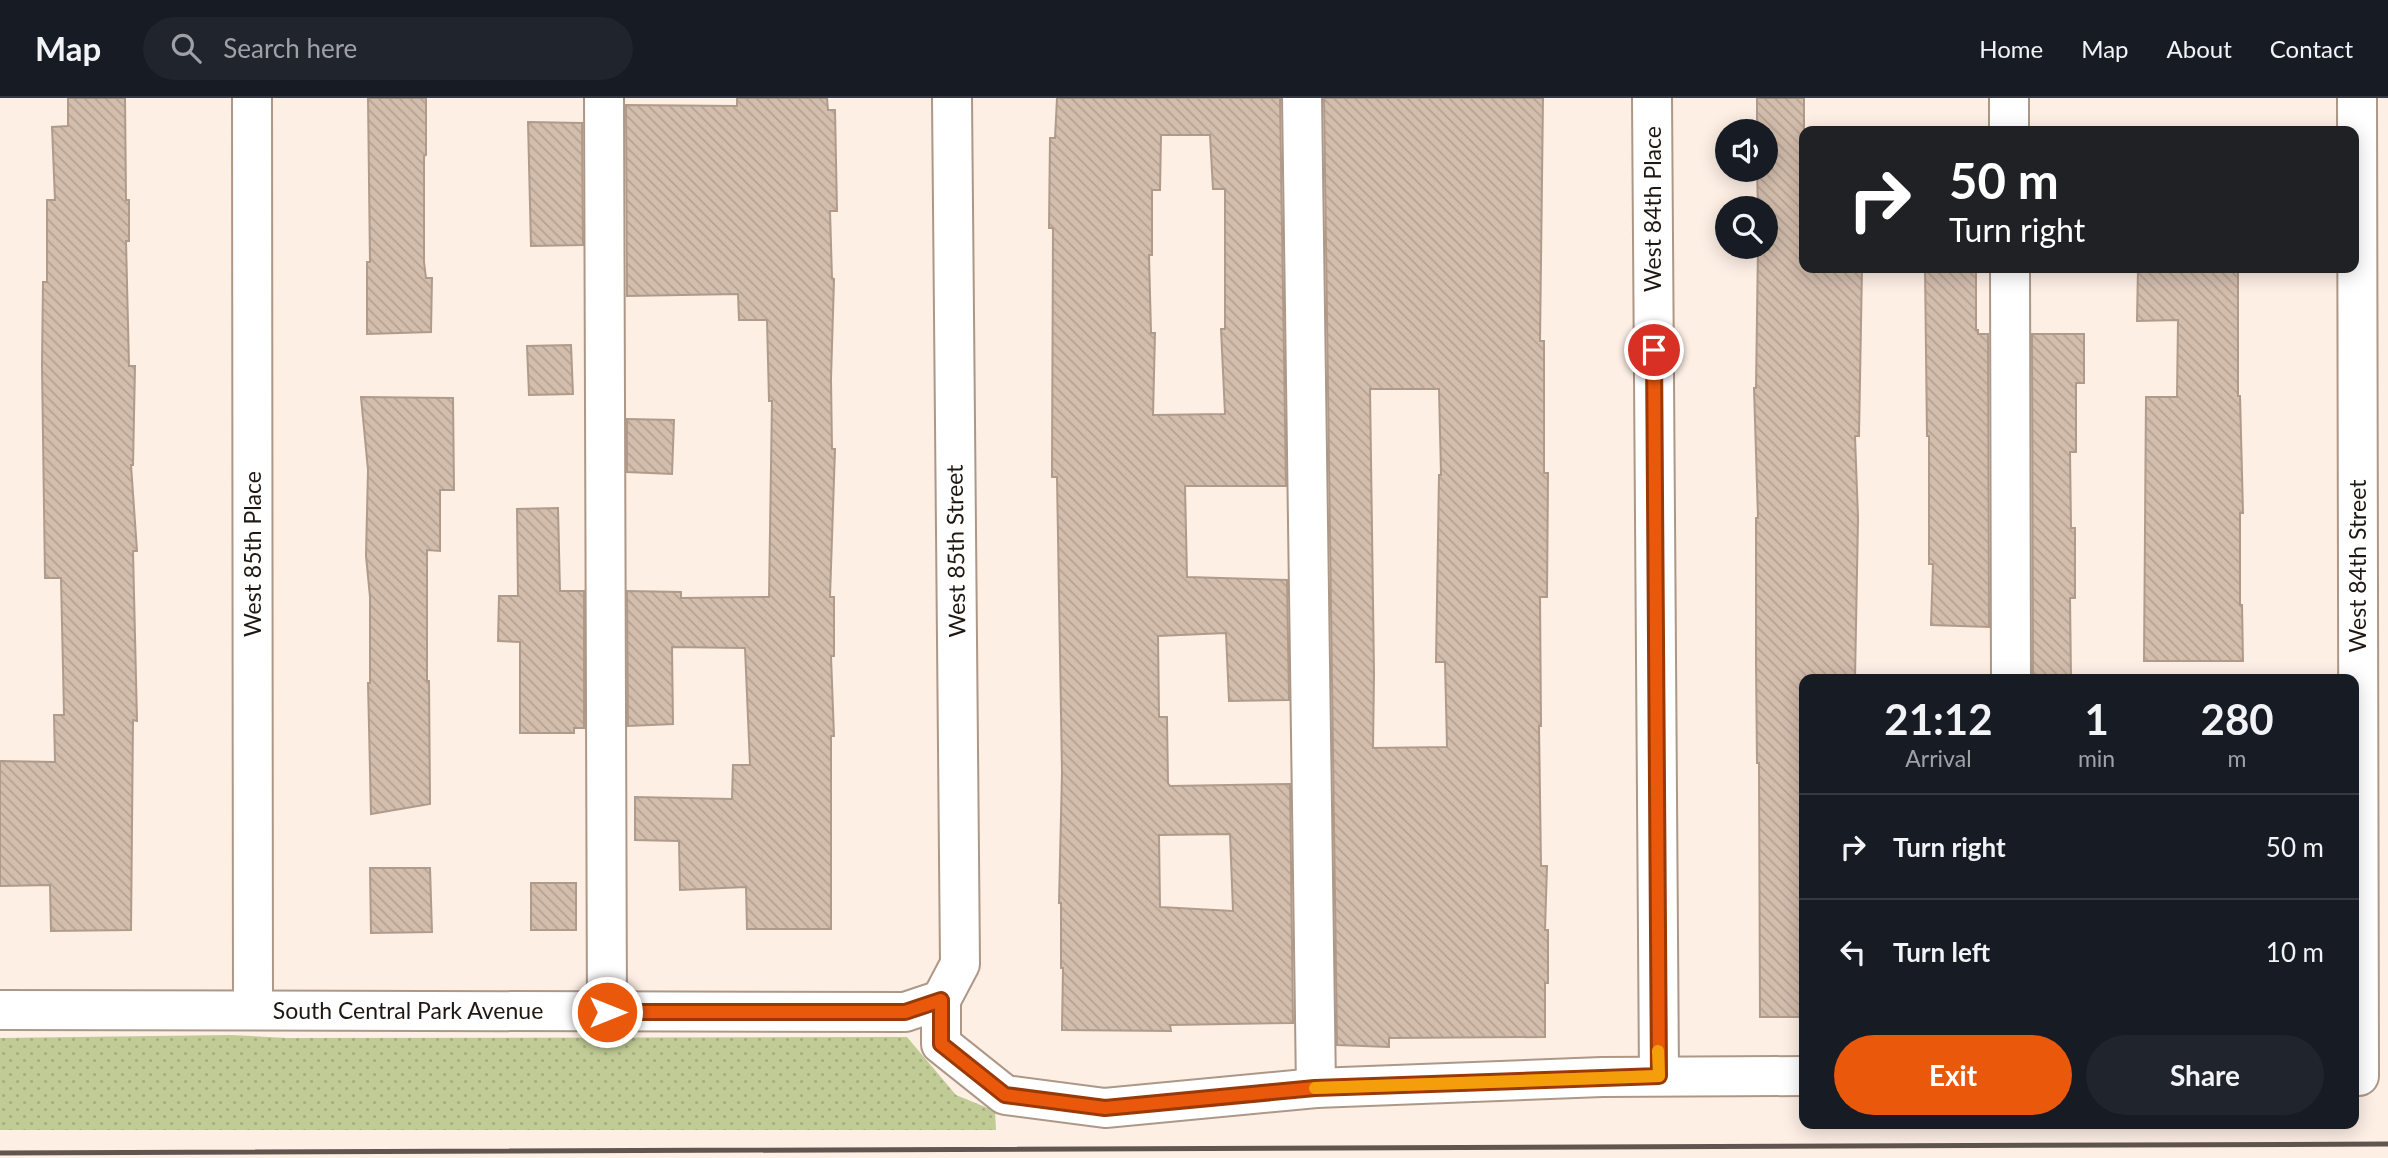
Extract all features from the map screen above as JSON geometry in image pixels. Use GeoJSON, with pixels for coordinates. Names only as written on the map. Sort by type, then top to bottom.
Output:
{"type":"FeatureCollection","features":[{"type":"Feature","properties":{"kind":"street","name":"West 85th Place"},"geometry":{"type":"LineString","coordinates":[[252,98],[253,1010]]}},
{"type":"Feature","properties":{"kind":"street"},"geometry":{"type":"LineString","coordinates":[[604,98],[607,1012]]}},
{"type":"Feature","properties":{"kind":"street","name":"West 85th Street"},"geometry":{"type":"LineString","coordinates":[[941,1000],[960,964],[951,98]]}},
{"type":"Feature","properties":{"kind":"street"},"geometry":{"type":"LineString","coordinates":[[1302,98],[1315,1088]]}},
{"type":"Feature","properties":{"kind":"street","name":"West 84th Place"},"geometry":{"type":"LineString","coordinates":[[1652,98],[1659,1076]]}},
{"type":"Feature","properties":{"kind":"street"},"geometry":{"type":"LineString","coordinates":[[2009,98],[2009,126]]}},
{"type":"Feature","properties":{"kind":"street","name":"West 84th Street"},"geometry":{"type":"LineString","coordinates":[[2357,98],[2357,126]]}},
{"type":"Feature","properties":{"kind":"street"},"geometry":{"type":"LineString","coordinates":[[2010,273],[2011,674]]}},
{"type":"Feature","properties":{"kind":"street","name":"West 84th Street"},"geometry":{"type":"LineString","coordinates":[[2359,273],[2367,1076]]}},
{"type":"Feature","properties":{"kind":"street","name":"South Central Park Avenue"},"geometry":{"type":"LineString","coordinates":[[0,1010],[905,1012],[941,1000]]}},
{"type":"Feature","properties":{"kind":"street"},"geometry":{"type":"LineString","coordinates":[[941,1000],[941,1044],[1005,1095],[1105,1108],[1315,1088],[1659,1076],[1799,1076]]}},
{"type":"Feature","properties":{"kind":"green space"},"geometry":{"type":"Polygon","coordinates":[[[231,1035],[287,1038],[907,1037],[956,1095],[995,1111],[996,1130],[0,1130],[0,1038],[231,1035]]]}},
{"type":"Feature","properties":{"kind":"building"},"geometry":{"type":"Polygon","coordinates":[[[68,98],[125,98],[126,200],[129,200],[129,241],[126,241],[129,366],[135,366],[131,465],[137,551],[133,551],[137,721],[133,720],[131,930],[51,931],[50,885],[0,886],[0,761],[55,762],[54,715],[64,715],[61,578],[45,578],[42,365],[43,282],[47,282],[47,200],[55,200],[52,127],[68,126],[68,98]]]}},
{"type":"Feature","properties":{"kind":"building"},"geometry":{"type":"Polygon","coordinates":[[[368,98],[426,98],[424,262],[426,278],[432,278],[431,332],[367,334],[367,262],[370,262],[368,98]]]}},
{"type":"Feature","properties":{"kind":"building"},"geometry":{"type":"Polygon","coordinates":[[[737,98],[827,98],[828,110],[835,110],[837,211],[830,211],[834,279],[832,449],[835,449],[830,597],[834,597],[834,656],[831,656],[834,736],[831,736],[831,929],[747,929],[746,887],[680,890],[679,841],[635,840],[635,797],[732,799],[733,765],[750,765],[745,648],[672,647],[673,724],[628,726],[627,591],[681,592],[681,598],[769,597],[772,401],[769,401],[767,320],[739,320],[738,294],[627,296],[626,105],[737,106],[737,98]]]}},
{"type":"Feature","properties":{"kind":"building"},"geometry":{"type":"Polygon","coordinates":[[[1057,98],[1280,98],[1286,486],[1185,486],[1187,577],[1287,580],[1289,700],[1229,701],[1226,633],[1158,636],[1159,717],[1167,717],[1170,786],[1290,784],[1293,1023],[1170,1025],[1171,1031],[1062,1030],[1063,968],[1059,903],[1062,773],[1057,477],[1052,477],[1053,228],[1049,228],[1050,138],[1055,138],[1057,98]],[[1161,135],[1160,190],[1152,190],[1152,255],[1149,255],[1151,333],[1155,333],[1153,415],[1225,414],[1221,329],[1225,329],[1225,189],[1213,189],[1210,135],[1161,135]],[[1230,834],[1159,835],[1160,907],[1233,911],[1230,834]]]}},
{"type":"Feature","properties":{"kind":"building"},"geometry":{"type":"Polygon","coordinates":[[[1324,98],[1543,98],[1540,341],[1544,341],[1544,473],[1548,473],[1547,597],[1540,597],[1539,726],[1541,866],[1547,866],[1545,930],[1548,930],[1548,983],[1545,983],[1545,1037],[1389,1038],[1389,1047],[1337,1045],[1324,98]],[[1370,389],[1373,748],[1447,747],[1445,662],[1436,662],[1441,475],[1439,389],[1370,389]]]}},
{"type":"Feature","properties":{"kind":"building"},"geometry":{"type":"Polygon","coordinates":[[[1757,98],[1804,98],[1804,126],[1799,126],[1799,273],[1862,273],[1859,436],[1855,436],[1858,518],[1855,674],[1799,674],[1799,1017],[1760,1017],[1756,663],[1758,518],[1754,388],[1758,259],[1778,259],[1778,196],[1758,196],[1757,182],[1778,182],[1778,119],[1757,119],[1757,98]]]}},
{"type":"Feature","properties":{"kind":"building"},"geometry":{"type":"Polygon","coordinates":[[[528,122],[582,123],[583,245],[531,246],[528,122]]]}},
{"type":"Feature","properties":{"kind":"building"},"geometry":{"type":"Polygon","coordinates":[[[1925,273],[1976,273],[1976,330],[1978,334],[1988,334],[1989,627],[1931,625],[1933,564],[1929,564],[1925,273]]]}},
{"type":"Feature","properties":{"kind":"building"},"geometry":{"type":"Polygon","coordinates":[[[2138,273],[2238,273],[2238,396],[2243,513],[2240,513],[2240,605],[2243,661],[2144,661],[2146,397],[2177,397],[2178,320],[2137,321],[2138,273]]]}},
{"type":"Feature","properties":{"kind":"building"},"geometry":{"type":"Polygon","coordinates":[[[2032,334],[2084,334],[2084,383],[2076,383],[2076,452],[2070,452],[2071,528],[2075,528],[2075,598],[2070,598],[2071,674],[2033,674],[2032,334]]]}},
{"type":"Feature","properties":{"kind":"building"},"geometry":{"type":"Polygon","coordinates":[[[571,345],[573,394],[529,395],[527,346],[571,345]]]}},
{"type":"Feature","properties":{"kind":"building"},"geometry":{"type":"Polygon","coordinates":[[[361,397],[453,398],[454,490],[440,490],[440,551],[427,550],[430,804],[371,814],[368,683],[370,597],[366,556],[368,470],[361,397]]]}},
{"type":"Feature","properties":{"kind":"building"},"geometry":{"type":"Polygon","coordinates":[[[627,419],[674,420],[672,474],[627,472],[627,419]]]}},
{"type":"Feature","properties":{"kind":"building"},"geometry":{"type":"Polygon","coordinates":[[[558,508],[560,591],[584,591],[584,728],[574,728],[574,733],[520,733],[520,642],[498,641],[499,596],[518,596],[517,509],[558,508]]]}},
{"type":"Feature","properties":{"kind":"building"},"geometry":{"type":"Polygon","coordinates":[[[370,868],[430,868],[432,932],[371,933],[370,868]]]}},
{"type":"Feature","properties":{"kind":"building"},"geometry":{"type":"Polygon","coordinates":[[[531,883],[576,883],[576,930],[531,930],[531,883]]]}},
{"type":"Feature","properties":{"kind":"railway"},"geometry":{"type":"LineString","coordinates":[[0,1153],[2388,1144]]}},
{"type":"Feature","properties":{"kind":"slow traffic"},"geometry":{"type":"LineString","coordinates":[[1315,1088],[1659,1076],[1658,1051]]}},
{"type":"Feature","properties":{"kind":"route"},"geometry":{"type":"LineString","coordinates":[[607,1012],[905,1012],[941,1000],[941,1044],[1005,1095],[1105,1108],[1315,1088],[1659,1076],[1654,350]]}}]}
